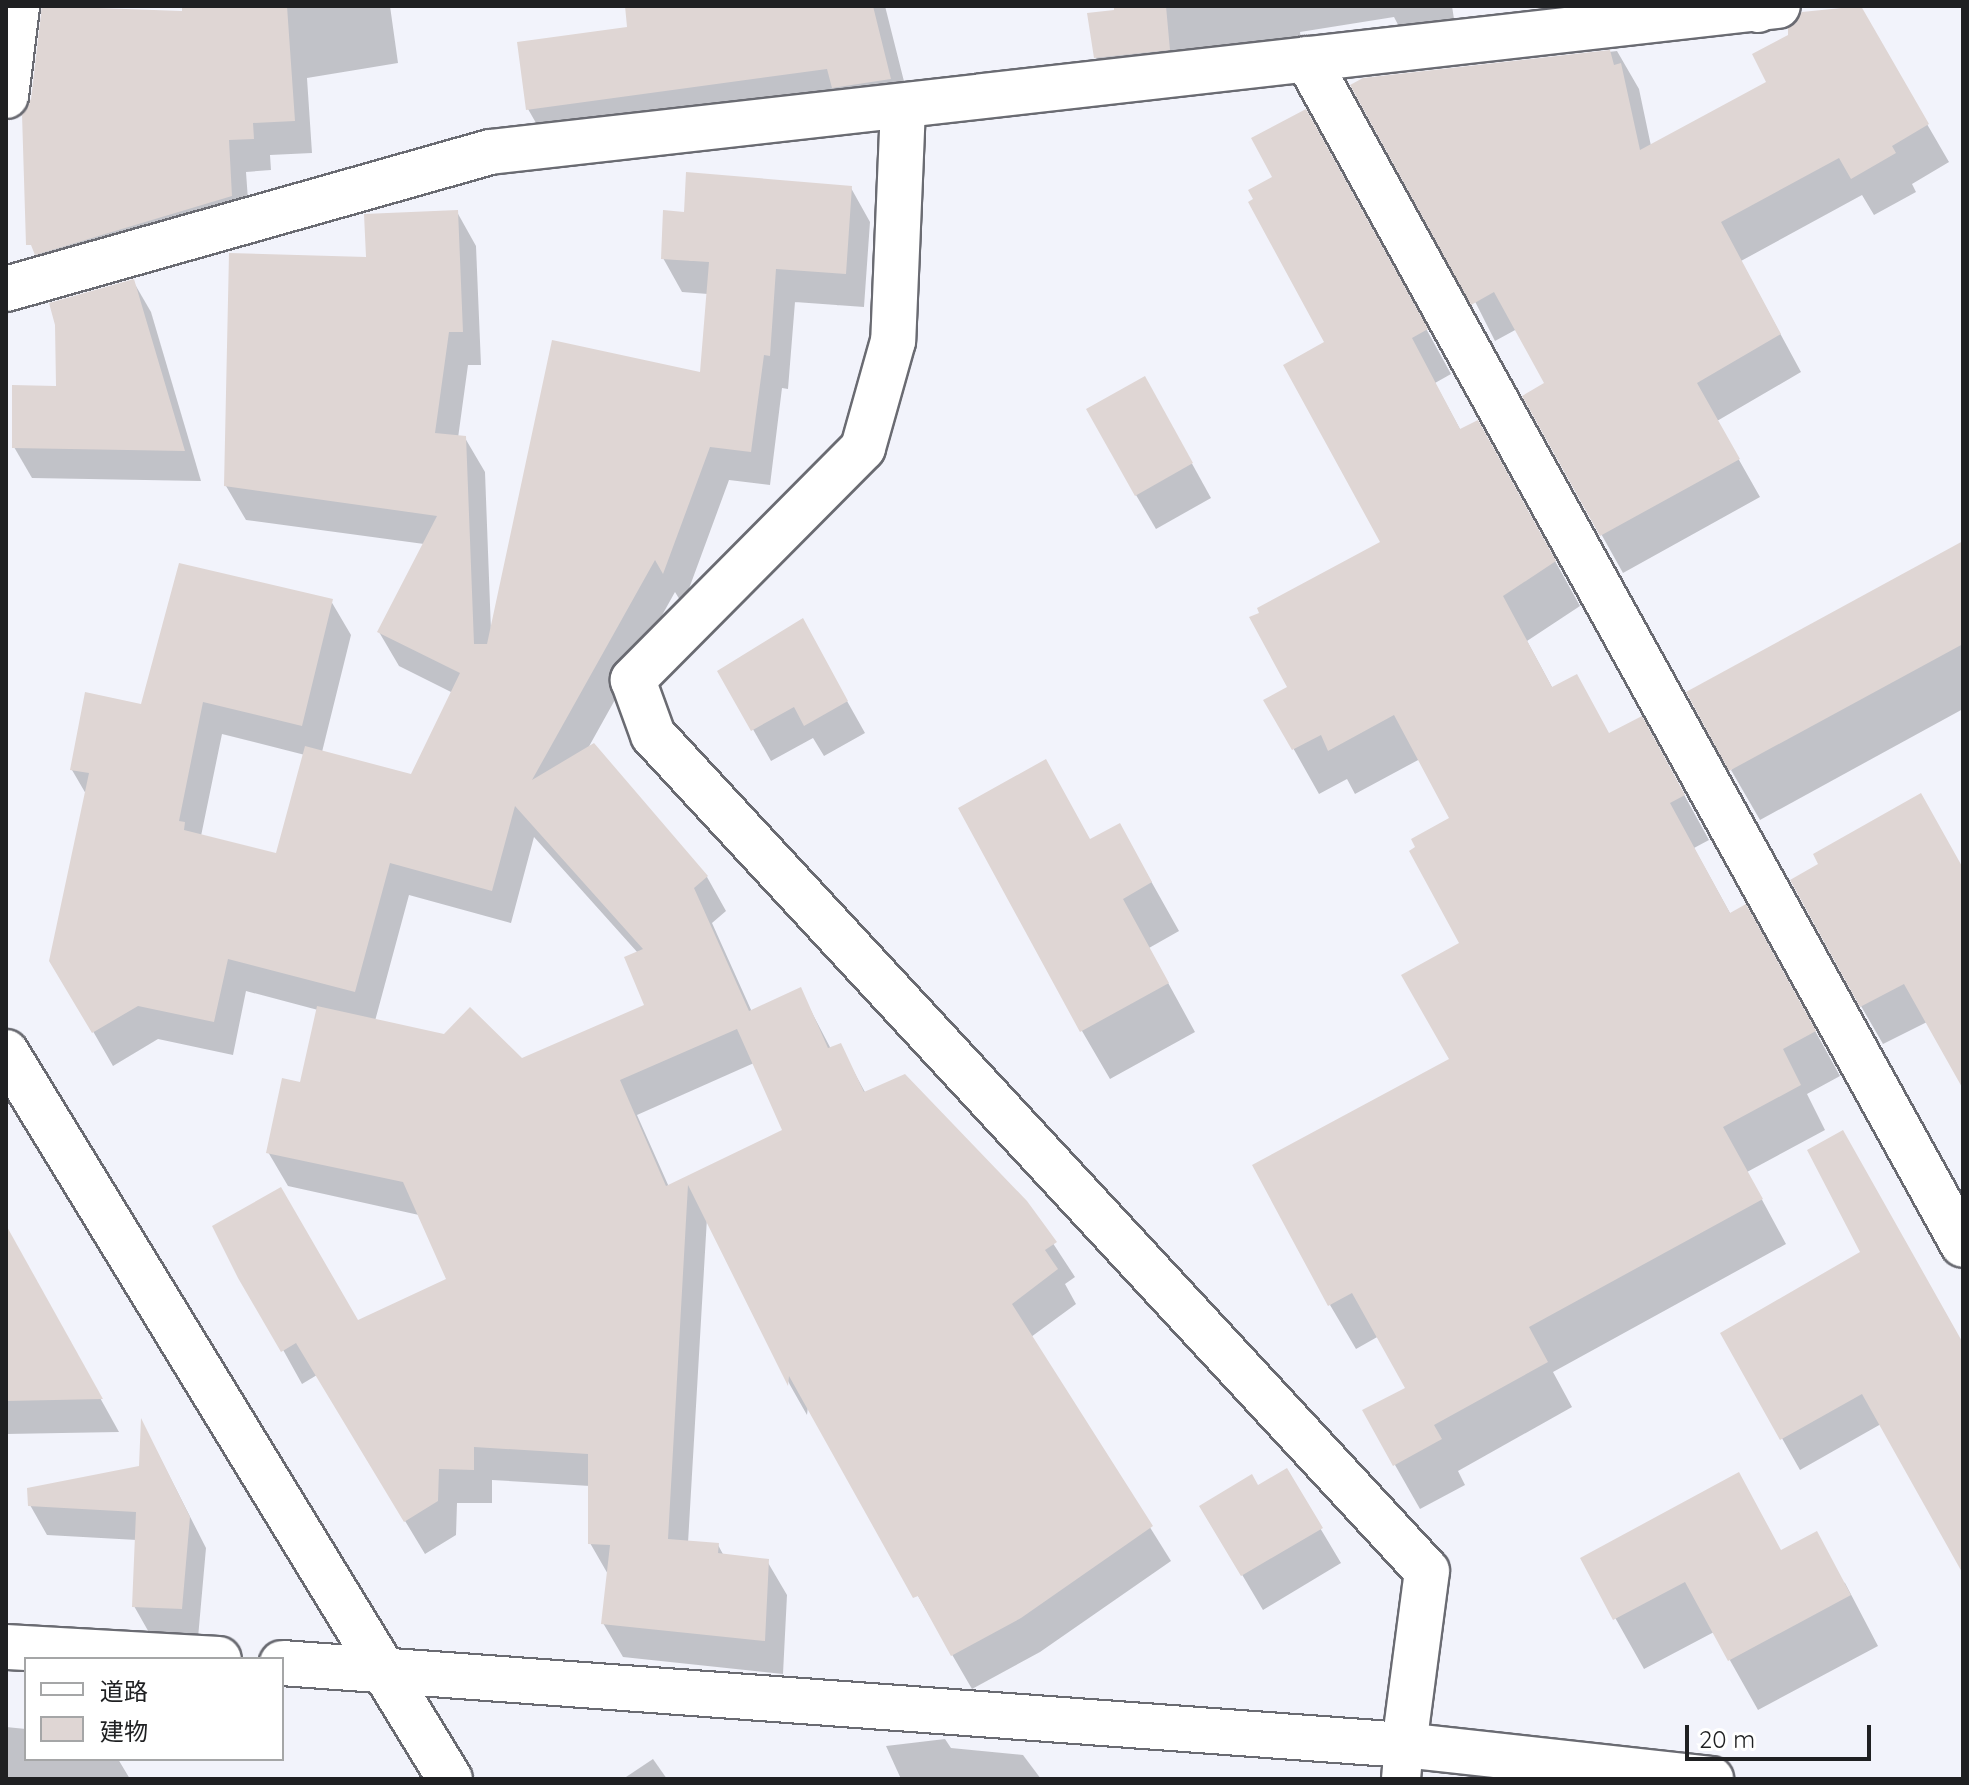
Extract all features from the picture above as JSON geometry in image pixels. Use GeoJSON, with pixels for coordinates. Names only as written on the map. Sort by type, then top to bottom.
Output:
{"type":"FeatureCollection","features":[{"type":"Feature","properties":{"kind":"street"},"geometry":{"type":"LineString","coordinates":[[6,96],[17,6]]}},
{"type":"Feature","properties":{"kind":"street"},"geometry":{"type":"LineString","coordinates":[[6,289],[490,152],[1763,7]]}},
{"type":"Feature","properties":{"kind":"street"},"geometry":{"type":"LineString","coordinates":[[1307,59],[1963,1245]]}},
{"type":"Feature","properties":{"kind":"street"},"geometry":{"type":"LineString","coordinates":[[903,107],[893,341],[863,448],[633,680],[653,735],[1427,1571],[1402,1762]]}},
{"type":"Feature","properties":{"kind":"street"},"geometry":{"type":"LineString","coordinates":[[6,1052],[450,1779]]}},
{"type":"Feature","properties":{"kind":"street"},"geometry":{"type":"LineString","coordinates":[[6,1647],[184,1657]]}},
{"type":"Feature","properties":{"kind":"street"},"geometry":{"type":"LineString","coordinates":[[284,1663],[385,1669],[1402,1762],[1711,1779]]}},
{"type":"Feature","properties":{"kind":"building"},"geometry":{"type":"Polygon","coordinates":[[[42,6],[182,11],[182,6],[287,6],[295,121],[253,123],[254,139],[229,140],[232,196],[35,255],[31,245],[26,245],[22,114],[31,99],[42,6]]]}},
{"type":"Feature","properties":{"kind":"building"},"geometry":{"type":"Polygon","coordinates":[[[625,6],[873,6],[891,79],[832,88],[827,69],[526,110],[517,42],[627,27],[625,6]]]}},
{"type":"Feature","properties":{"kind":"building"},"geometry":{"type":"Polygon","coordinates":[[[1114,6],[1166,6],[1170,50],[1094,58],[1087,13],[1114,10],[1114,6]]]}},
{"type":"Feature","properties":{"kind":"building"},"geometry":{"type":"Polygon","coordinates":[[[1861,6],[1929,124],[1892,146],[1896,153],[1851,179],[1839,158],[1721,222],[1781,334],[1697,383],[1740,459],[1600,536],[1522,396],[1544,383],[1494,292],[1471,305],[1350,85],[1363,78],[1610,50],[1614,65],[1621,63],[1640,150],[1766,82],[1752,54],[1788,35],[1788,28],[1802,12],[1861,6]]]}},
{"type":"Feature","properties":{"kind":"building"},"geometry":{"type":"Polygon","coordinates":[[[1306,109],[1428,329],[1412,338],[1460,429],[1478,420],[1556,561],[1503,596],[1552,687],[1577,674],[1609,733],[1642,716],[1685,795],[1670,803],[1730,913],[1746,904],[1816,1031],[1783,1049],[1801,1085],[1723,1127],[1763,1199],[1529,1327],[1548,1362],[1434,1425],[1442,1439],[1393,1466],[1362,1410],[1405,1388],[1352,1293],[1328,1306],[1252,1165],[1449,1059],[1401,975],[1459,943],[1409,851],[1415,847],[1411,839],[1449,818],[1394,715],[1328,751],[1321,735],[1292,750],[1263,700],[1287,687],[1249,617],[1259,613],[1257,608],[1380,542],[1283,365],[1324,342],[1248,202],[1253,199],[1248,190],[1272,177],[1251,138],[1306,109]]]}},
{"type":"Feature","properties":{"kind":"building"},"geometry":{"type":"Polygon","coordinates":[[[686,172],[852,186],[846,274],[776,269],[770,356],[764,355],[751,452],[710,447],[663,574],[655,560],[532,780],[594,743],[708,876],[694,888],[749,1011],[801,987],[828,1048],[841,1043],[864,1092],[905,1074],[1027,1201],[1057,1242],[1045,1250],[1058,1269],[1012,1304],[1153,1526],[1021,1618],[951,1656],[918,1596],[913,1598],[789,1376],[788,1386],[688,1185],[668,1539],[719,1543],[718,1553],[769,1559],[765,1641],[601,1624],[610,1545],[588,1544],[588,1454],[474,1447],[474,1470],[439,1469],[438,1501],[404,1522],[296,1343],[281,1352],[238,1278],[212,1226],[281,1187],[358,1320],[446,1279],[403,1182],[266,1153],[282,1078],[300,1082],[317,1006],[444,1034],[470,1007],[522,1058],[644,1005],[624,957],[643,949],[515,806],[492,891],[390,863],[355,992],[228,959],[214,1022],[138,1006],[92,1033],[49,961],[89,773],[70,770],[85,692],[141,704],[179,563],[333,599],[302,726],[203,702],[179,821],[185,822],[184,830],[276,853],[305,746],[411,774],[460,673],[377,632],[437,516],[224,486],[229,253],[366,257],[364,214],[458,210],[463,332],[449,332],[435,433],[466,436],[474,644],[487,644],[552,340],[700,372],[709,262],[661,259],[663,210],[684,212],[686,172]],[[737,1029],[620,1080],[666,1186],[782,1130],[737,1029]]]}},
{"type":"Feature","properties":{"kind":"building"},"geometry":{"type":"Polygon","coordinates":[[[134,279],[185,451],[12,448],[12,385],[56,386],[55,325],[49,303],[134,279]]]}},
{"type":"Feature","properties":{"kind":"building"},"geometry":{"type":"Polygon","coordinates":[[[1145,376],[1193,463],[1135,496],[1086,409],[1145,376]]]}},
{"type":"Feature","properties":{"kind":"building"},"geometry":{"type":"Polygon","coordinates":[[[1963,541],[1963,644],[1729,771],[1686,692],[1963,541]]]}},
{"type":"Feature","properties":{"kind":"building"},"geometry":{"type":"Polygon","coordinates":[[[803,618],[848,701],[804,726],[794,707],[751,731],[717,671],[803,618]]]}},
{"type":"Feature","properties":{"kind":"building"},"geometry":{"type":"Polygon","coordinates":[[[1046,759],[1090,839],[1120,823],[1152,882],[1123,899],[1169,983],[1080,1032],[958,808],[1046,759]]]}},
{"type":"Feature","properties":{"kind":"building"},"geometry":{"type":"Polygon","coordinates":[[[1921,793],[1963,868],[1963,1089],[1904,984],[1860,1007],[1790,880],[1818,864],[1813,854],[1921,793]]]}},
{"type":"Feature","properties":{"kind":"building"},"geometry":{"type":"Polygon","coordinates":[[[1843,1130],[1963,1343],[1963,1574],[1862,1394],[1780,1440],[1720,1333],[1860,1252],[1807,1150],[1843,1130]]]}},
{"type":"Feature","properties":{"kind":"building"},"geometry":{"type":"Polygon","coordinates":[[[6,1225],[103,1399],[6,1401],[6,1225]]]}},
{"type":"Feature","properties":{"kind":"building"},"geometry":{"type":"Polygon","coordinates":[[[141,1418],[190,1517],[182,1609],[132,1607],[136,1512],[28,1506],[27,1488],[139,1466],[141,1418]]]}},
{"type":"Feature","properties":{"kind":"building"},"geometry":{"type":"Polygon","coordinates":[[[1287,1468],[1323,1528],[1241,1576],[1199,1506],[1252,1474],[1258,1485],[1287,1468]]]}},
{"type":"Feature","properties":{"kind":"building"},"geometry":{"type":"Polygon","coordinates":[[[1739,1472],[1781,1550],[1817,1531],[1851,1595],[1728,1661],[1685,1582],[1613,1620],[1580,1558],[1739,1472]]]}}]}
